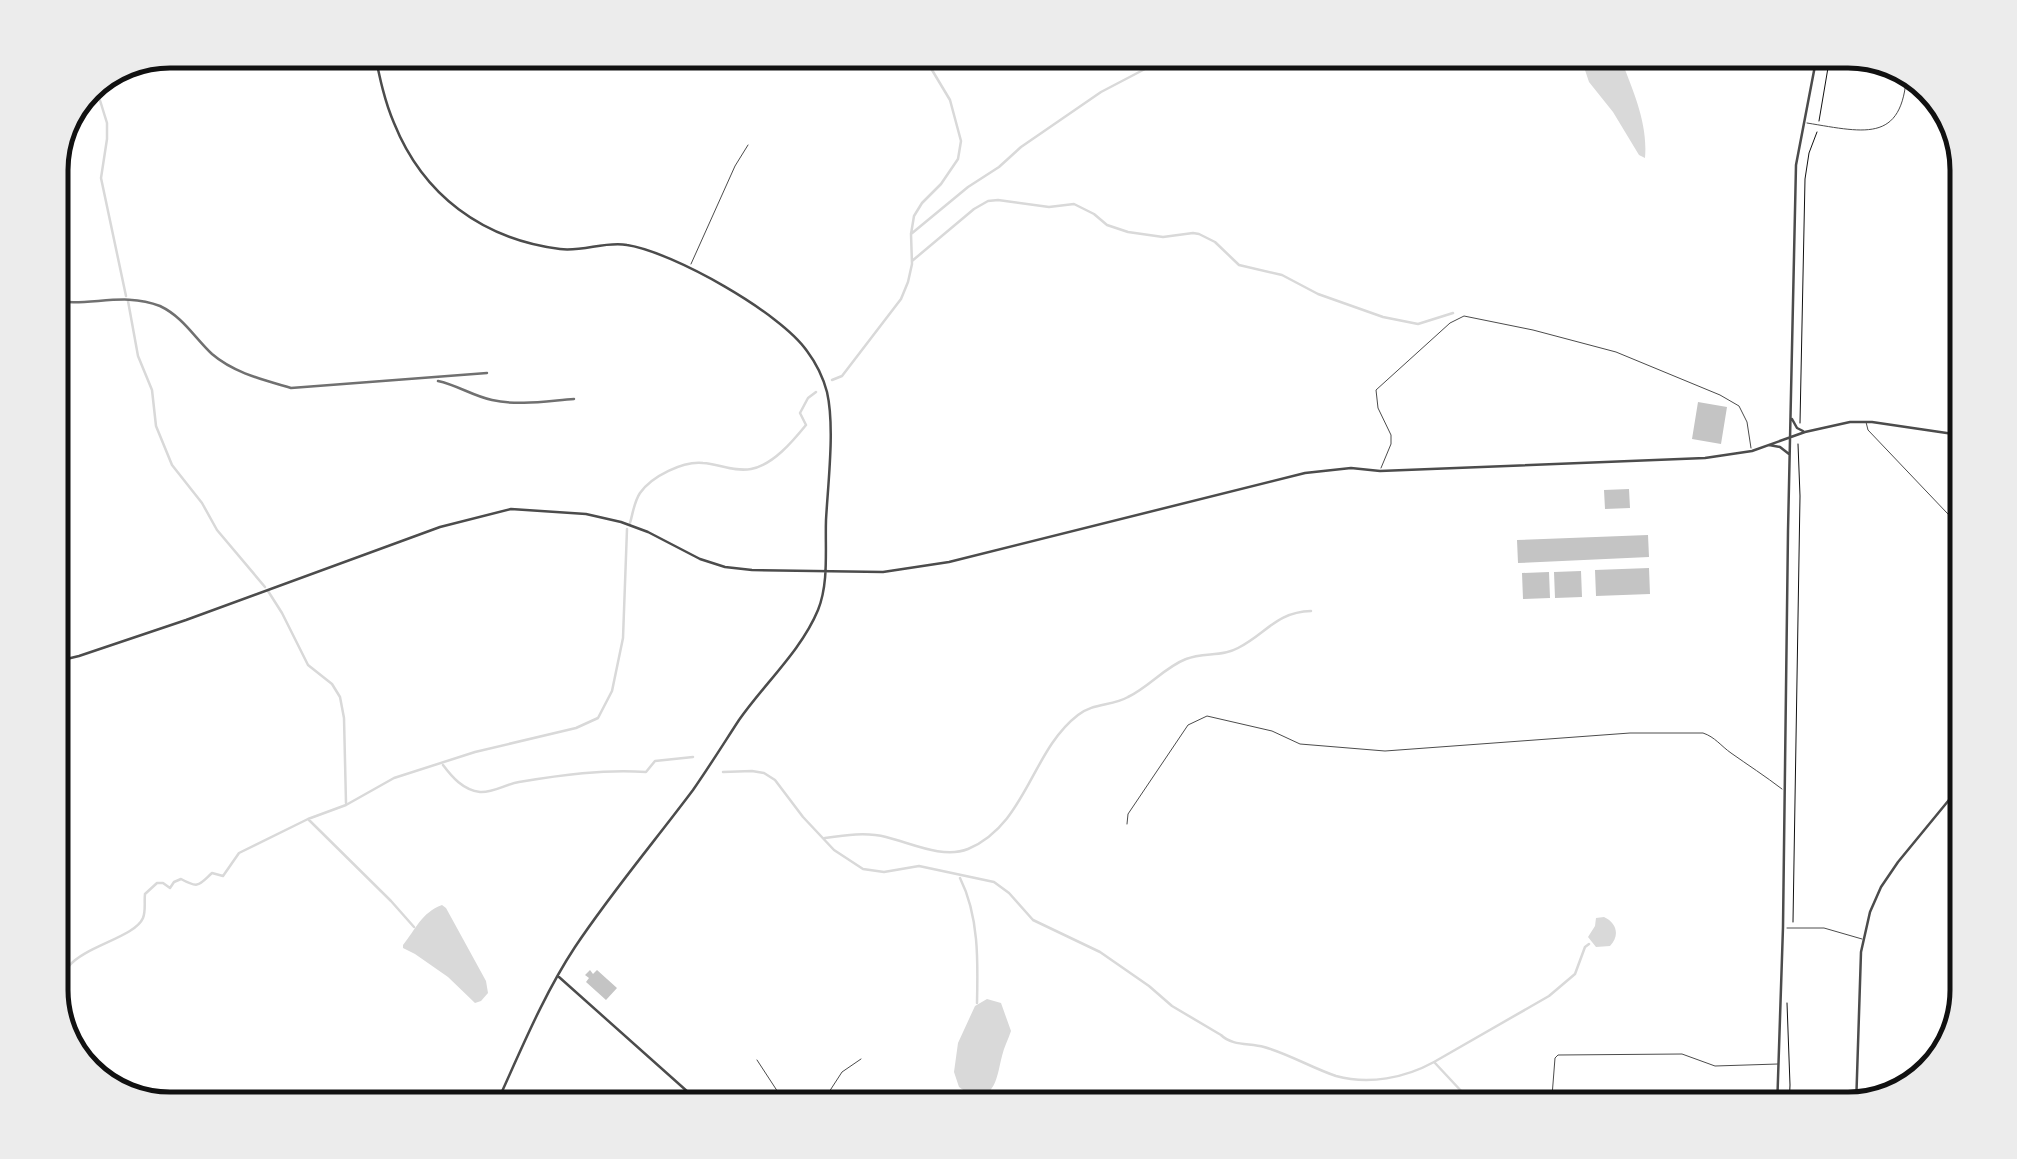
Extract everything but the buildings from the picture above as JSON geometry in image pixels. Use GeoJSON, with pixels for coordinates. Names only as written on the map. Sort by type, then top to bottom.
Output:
{"type":"FeatureCollection","features":[{"type":"Feature","properties":{"kind":"street"},"geometry":{"type":"LineString","coordinates":[[378,68],[394,124],[413,160],[463,213],[489,230],[531,242],[570,250],[623,244],[689,267],[744,298],[784,328],[806,349],[828,394],[825,572],[821,602],[808,630],[585,933],[558,975],[502,1092]]}},
{"type":"Feature","properties":{"kind":"street"},"geometry":{"type":"LineString","coordinates":[[1778,1092],[1796,165],[1814,68]]}},
{"type":"Feature","properties":{"kind":"street"},"geometry":{"type":"LineString","coordinates":[[1804,122],[1864,132],[1879,128],[1902,108],[1906,87]]}},
{"type":"Feature","properties":{"kind":"street"},"geometry":{"type":"LineString","coordinates":[[689,267],[732,171],[748,145]]}},
{"type":"Feature","properties":{"kind":"street"},"geometry":{"type":"LineString","coordinates":[[1380,471],[1391,435],[1378,408],[1376,390],[1450,322],[1464,316],[1616,352],[1720,395],[1739,406],[1747,422],[1752,451]]}},
{"type":"Feature","properties":{"kind":"street"},"geometry":{"type":"LineString","coordinates":[[1791,418],[1805,432]]}},
{"type":"Feature","properties":{"kind":"street"},"geometry":{"type":"LineString","coordinates":[[68,659],[440,527],[511,509],[586,514],[621,522],[700,560],[725,567],[883,572],[928,566],[1306,473],[1351,468],[1380,471],[1732,456],[1797,434],[1850,422],[1949,434]]}},
{"type":"Feature","properties":{"kind":"street"},"geometry":{"type":"LineString","coordinates":[[1866,422],[1868,430],[1949,516]]}},
{"type":"Feature","properties":{"kind":"street"},"geometry":{"type":"LineString","coordinates":[[1768,445],[1780,447],[1790,455]]}},
{"type":"Feature","properties":{"kind":"street"},"geometry":{"type":"LineString","coordinates":[[1127,824],[1128,814],[1188,725],[1208,716],[1272,731],[1300,744],[1385,750],[1630,733],[1703,733],[1784,791]]}},
{"type":"Feature","properties":{"kind":"street"},"geometry":{"type":"LineString","coordinates":[[1857,1091],[1862,940],[1870,912],[1890,873],[1950,799]]}},
{"type":"Feature","properties":{"kind":"street"},"geometry":{"type":"LineString","coordinates":[[1783,928],[1824,928],[1862,940]]}},
{"type":"Feature","properties":{"kind":"street"},"geometry":{"type":"LineString","coordinates":[[558,975],[688,1092]]}},
{"type":"Feature","properties":{"kind":"street"},"geometry":{"type":"LineString","coordinates":[[1553,1092],[1558,1055],[1682,1054],[1715,1066],[1779,1064]]}},
{"type":"Feature","properties":{"kind":"street"},"geometry":{"type":"LineString","coordinates":[[829,1092],[842,1072],[860,1059]]}},
{"type":"Feature","properties":{"kind":"street"},"geometry":{"type":"LineString","coordinates":[[758,1060],[778,1092]]}},
{"type":"Feature","properties":{"kind":"path"},"geometry":{"type":"LineString","coordinates":[[1798,428],[1802,418],[1805,179],[1828,68]]}},
{"type":"Feature","properties":{"kind":"path"},"geometry":{"type":"LineString","coordinates":[[1790,928],[1800,496],[1797,434]]}},
{"type":"Feature","properties":{"kind":"path"},"geometry":{"type":"LineString","coordinates":[[1787,993],[1790,1092]]}},
{"type":"Feature","properties":{"kind":"shaded area"},"geometry":{"type":"Polygon","coordinates":[[[1584,68],[1624,68],[1642,120],[1645,158],[1639,155],[1589,82],[1584,68]]]}},
{"type":"Feature","properties":{"kind":"shaded area"},"geometry":{"type":"Polygon","coordinates":[[[442,905],[486,981],[488,993],[481,1001],[475,1003],[448,977],[403,948],[424,917],[442,905]]]}},
{"type":"Feature","properties":{"kind":"shaded area"},"geometry":{"type":"Polygon","coordinates":[[[1604,917],[1614,926],[1615,938],[1610,946],[1596,947],[1588,937],[1596,918],[1604,917]]]}},
{"type":"Feature","properties":{"kind":"shaded area"},"geometry":{"type":"Polygon","coordinates":[[[987,999],[1001,1003],[1011,1031],[995,1082],[988,1092],[966,1092],[959,1087],[954,1072],[958,1043],[975,1006],[987,999]]]}},
{"type":"Feature","properties":{"kind":"waterway"},"geometry":{"type":"LineString","coordinates":[[832,380],[842,376],[901,299],[912,264],[914,216],[958,159],[961,141],[950,100],[931,68]]}},
{"type":"Feature","properties":{"kind":"waterway"},"geometry":{"type":"LineString","coordinates":[[911,234],[1021,147],[1101,92],[1147,68]]}},
{"type":"Feature","properties":{"kind":"waterway"},"geometry":{"type":"LineString","coordinates":[[99,96],[107,123],[101,178],[126,296]]}},
{"type":"Feature","properties":{"kind":"waterway"},"geometry":{"type":"LineString","coordinates":[[912,261],[988,201],[1049,207],[1074,204],[1107,225],[1128,232],[1163,237],[1199,234],[1215,242],[1239,265],[1282,275],[1318,294],[1383,317],[1418,324],[1453,313]]}},
{"type":"Feature","properties":{"kind":"waterway"},"geometry":{"type":"LineString","coordinates":[[128,301],[138,356],[152,390],[156,426],[172,465],[202,503],[217,530],[265,587]]}},
{"type":"Feature","properties":{"kind":"waterway"},"geometry":{"type":"LineString","coordinates":[[630,523],[640,493],[668,471],[695,463],[751,469],[775,458],[806,425],[800,413],[816,392]]}},
{"type":"Feature","properties":{"kind":"waterway"},"geometry":{"type":"LineString","coordinates":[[68,967],[138,925],[144,915],[145,894],[157,883],[170,888],[181,879],[195,885],[212,873],[223,876],[239,853],[346,805],[394,778],[475,752],[576,728],[598,718],[612,691],[623,638],[627,529]]}},
{"type":"Feature","properties":{"kind":"waterway"},"geometry":{"type":"LineString","coordinates":[[268,591],[308,665],[332,684],[340,697],[346,803]]}},
{"type":"Feature","properties":{"kind":"waterway"},"geometry":{"type":"LineString","coordinates":[[825,838],[871,835],[938,851],[968,849],[988,838],[1003,823],[1049,748],[1078,715],[1128,697],[1186,659],[1232,651],[1280,619],[1311,611]]}},
{"type":"Feature","properties":{"kind":"waterway"},"geometry":{"type":"LineString","coordinates":[[443,765],[463,786],[485,792],[567,775],[646,772],[655,761],[693,757]]}},
{"type":"Feature","properties":{"kind":"waterway"},"geometry":{"type":"LineString","coordinates":[[723,772],[752,771],[775,780],[834,850],[863,869],[884,872],[919,866],[994,882],[1033,920],[1100,952],[1172,1006],[1225,1039],[1273,1050],[1348,1079],[1386,1078],[1434,1062],[1549,996],[1575,974],[1589,944]]}},
{"type":"Feature","properties":{"kind":"waterway"},"geometry":{"type":"LineString","coordinates":[[309,820],[414,927]]}},
{"type":"Feature","properties":{"kind":"waterway"},"geometry":{"type":"LineString","coordinates":[[960,878],[974,923],[977,1003]]}},
{"type":"Feature","properties":{"kind":"waterway"},"geometry":{"type":"LineString","coordinates":[[1435,1063],[1462,1092]]}},
{"type":"Feature","properties":{"kind":"railway"},"geometry":{"type":"LineString","coordinates":[[68,302],[132,300],[160,306],[221,361],[291,388],[487,373]]}},
{"type":"Feature","properties":{"kind":"railway"},"geometry":{"type":"LineString","coordinates":[[438,381],[502,402],[574,399]]}}]}
